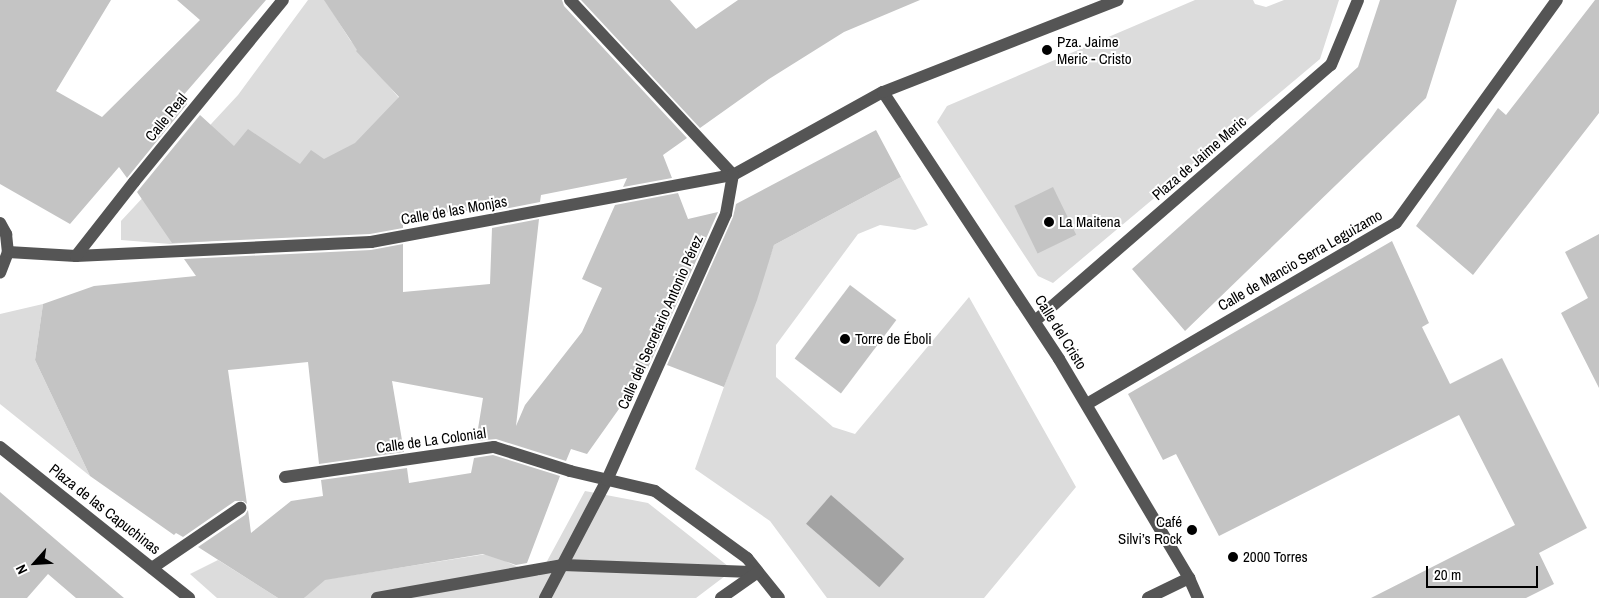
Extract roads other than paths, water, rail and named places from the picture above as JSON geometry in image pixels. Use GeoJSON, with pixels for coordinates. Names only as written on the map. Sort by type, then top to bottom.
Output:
{"type":"FeatureCollection","features":[{"type":"Feature","properties":{"kind":"street","name":"Calle Real"},"geometry":{"type":"LineString","coordinates":[[76,256],[283,0]]}},
{"type":"Feature","properties":{"kind":"street"},"geometry":{"type":"LineString","coordinates":[[570,0],[733,176]]}},
{"type":"Feature","properties":{"kind":"street"},"geometry":{"type":"LineString","coordinates":[[883,92],[1118,0]]}},
{"type":"Feature","properties":{"kind":"street","name":"Plaza de Jaime Meric"},"geometry":{"type":"LineString","coordinates":[[1035,321],[1331,65],[1358,0]]}},
{"type":"Feature","properties":{"kind":"street","name":"Calle de Mancio Serra Leguizamo"},"geometry":{"type":"LineString","coordinates":[[1087,404],[1396,223],[1557,0]]}},
{"type":"Feature","properties":{"kind":"street","name":"Calle de las Monjas"},"geometry":{"type":"LineString","coordinates":[[8,252],[76,256],[371,242],[733,176],[883,92]]}},
{"type":"Feature","properties":{"kind":"street","name":"Calle del Cristo"},"geometry":{"type":"LineString","coordinates":[[883,92],[1035,321],[1087,404],[1189,578],[1198,598]]}},
{"type":"Feature","properties":{"kind":"street","name":"Calle del Secretario Antonio Pérez"},"geometry":{"type":"LineString","coordinates":[[608,480],[726,214],[733,176]]}},
{"type":"Feature","properties":{"kind":"street"},"geometry":{"type":"LineString","coordinates":[[0,222],[6,234],[8,252],[0,272]]}},
{"type":"Feature","properties":{"kind":"street","name":"Plaza de las Capuchinas"},"geometry":{"type":"LineString","coordinates":[[0,447],[189,598]]}},
{"type":"Feature","properties":{"kind":"street","name":"Calle de La Colonial"},"geometry":{"type":"LineString","coordinates":[[285,477],[494,447],[570,471],[655,491],[747,558],[779,598]]}},
{"type":"Feature","properties":{"kind":"street"},"geometry":{"type":"LineString","coordinates":[[545,598],[608,480]]}},
{"type":"Feature","properties":{"kind":"street"},"geometry":{"type":"LineString","coordinates":[[152,568],[240,508]]}},
{"type":"Feature","properties":{"kind":"street"},"geometry":{"type":"LineString","coordinates":[[377,598],[563,565],[758,572]]}},
{"type":"Feature","properties":{"kind":"street"},"geometry":{"type":"LineString","coordinates":[[722,598],[758,572]]}},
{"type":"Feature","properties":{"kind":"street"},"geometry":{"type":"LineString","coordinates":[[1148,598],[1189,578]]}},
{"type":"Feature","properties":{"kind":"place","name":"Pza. Jaime Meric - Cristo"},"geometry":{"type":"Point","coordinates":[1047,50]}},
{"type":"Feature","properties":{"kind":"place","name":"La Maitena"},"geometry":{"type":"Point","coordinates":[1049,222]}},
{"type":"Feature","properties":{"kind":"place","name":"Torre de Éboli"},"geometry":{"type":"Point","coordinates":[845,339]}},
{"type":"Feature","properties":{"kind":"place","name":"Café Silvi’s Rock"},"geometry":{"type":"Point","coordinates":[1192,530]}},
{"type":"Feature","properties":{"kind":"place","name":"2000 Torres"},"geometry":{"type":"Point","coordinates":[1233,557]}}]}
